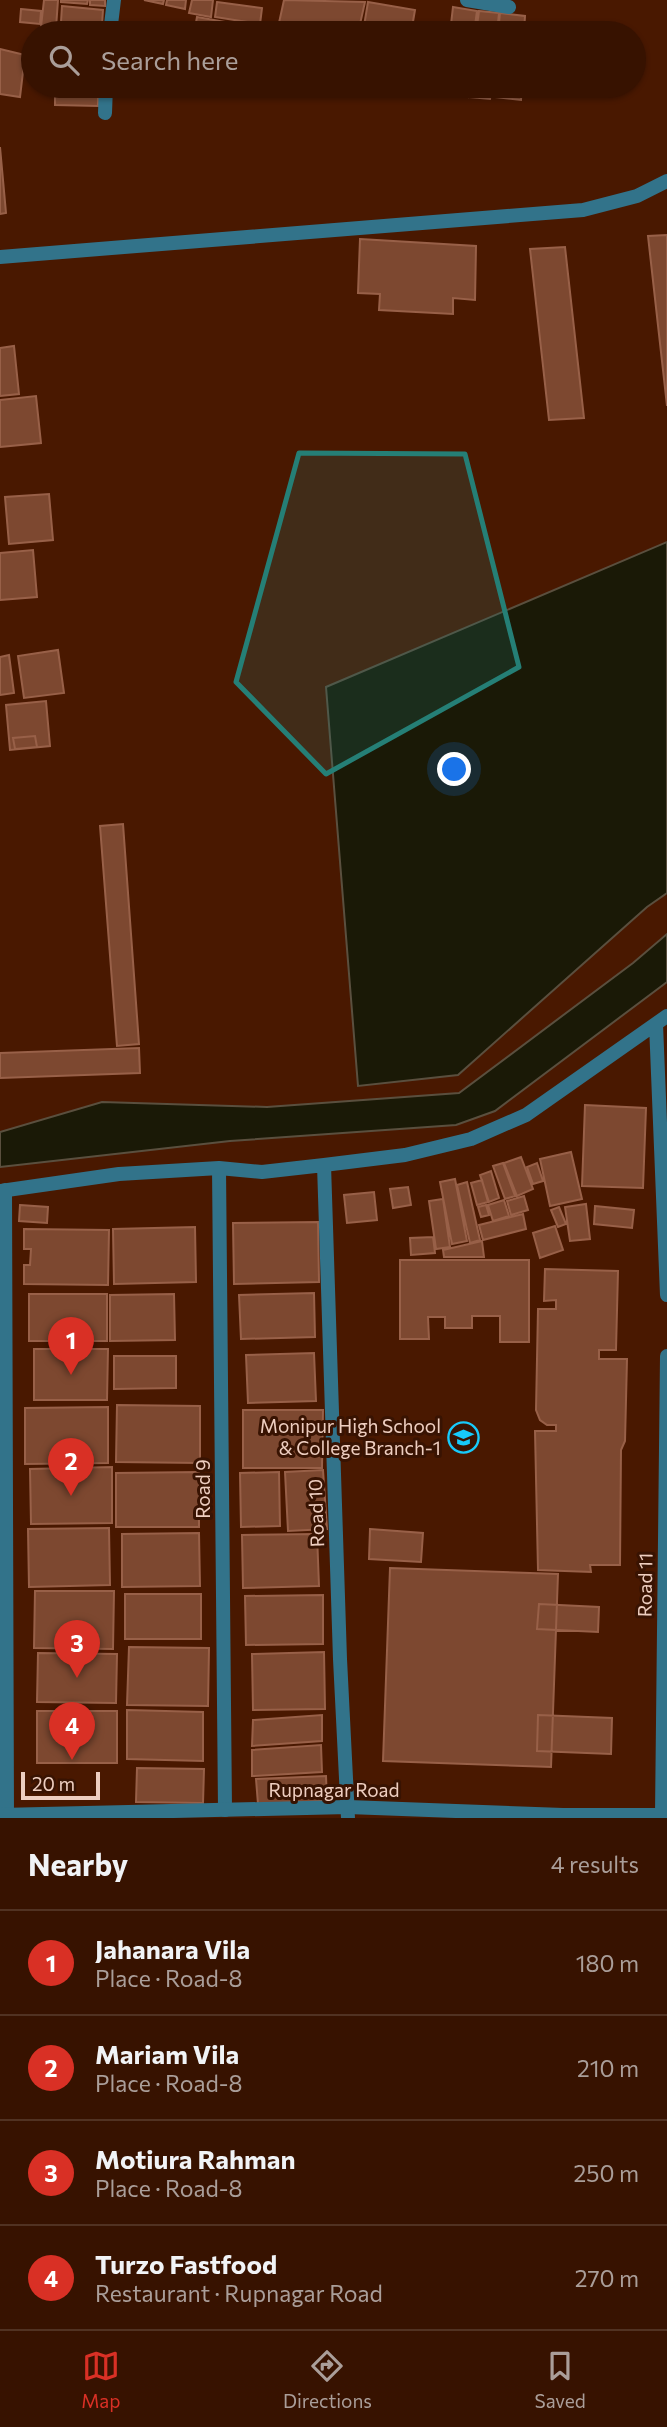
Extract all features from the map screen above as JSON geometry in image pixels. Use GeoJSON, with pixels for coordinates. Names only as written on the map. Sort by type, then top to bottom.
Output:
{"type":"FeatureCollection","features":[{"type":"Feature","properties":{"kind":"street"},"geometry":{"type":"LineString","coordinates":[[111,21],[114,0]]}},
{"type":"Feature","properties":{"kind":"street"},"geometry":{"type":"LineString","coordinates":[[467,0],[509,7]]}},
{"type":"Feature","properties":{"kind":"street"},"geometry":{"type":"LineString","coordinates":[[105,113],[106,98]]}},
{"type":"Feature","properties":{"kind":"street"},"geometry":{"type":"LineString","coordinates":[[0,257],[583,210],[637,197],[667,181]]}},
{"type":"Feature","properties":{"kind":"street"},"geometry":{"type":"LineString","coordinates":[[3,1815],[3,1190],[119,1174],[219,1168],[262,1172],[324,1166],[405,1155],[471,1139],[527,1115],[662,1020]]}},
{"type":"Feature","properties":{"kind":"street"},"geometry":{"type":"LineString","coordinates":[[662,1020],[667,1295]]}},
{"type":"Feature","properties":{"kind":"street","name":"Road 10"},"geometry":{"type":"LineString","coordinates":[[324,1166],[348,1812]]}},
{"type":"Feature","properties":{"kind":"street","name":"Road 9"},"geometry":{"type":"LineString","coordinates":[[219,1168],[225,1810]]}},
{"type":"Feature","properties":{"kind":"street","name":"Road 11"},"geometry":{"type":"LineString","coordinates":[[664,1814],[667,1356]]}},
{"type":"Feature","properties":{"kind":"street","name":"Rupnagar Road"},"geometry":{"type":"LineString","coordinates":[[3,1815],[145,1815],[225,1810],[563,1817],[664,1814]]}},
{"type":"Feature","properties":{"kind":"highlighted area"},"geometry":{"type":"Polygon","coordinates":[[[299,453],[465,454],[519,667],[326,774],[236,682],[299,453]]]}},
{"type":"Feature","properties":{"kind":"shaded area"},"geometry":{"type":"Polygon","coordinates":[[[667,542],[667,893],[647,907],[458,1075],[358,1086],[326,687],[667,542]]]}},
{"type":"Feature","properties":{"kind":"shaded area"},"geometry":{"type":"Polygon","coordinates":[[[667,934],[667,982],[495,1111],[456,1125],[230,1141],[0,1167],[0,1132],[102,1102],[267,1107],[459,1093],[633,963],[667,934]]]}},
{"type":"Feature","properties":{"kind":"building"},"geometry":{"type":"Polygon","coordinates":[[[44,0],[58,0],[56,21],[42,21],[44,0]]]}},
{"type":"Feature","properties":{"kind":"building"},"geometry":{"type":"Polygon","coordinates":[[[61,0],[88,0],[87,4],[61,0]]]}},
{"type":"Feature","properties":{"kind":"building"},"geometry":{"type":"Polygon","coordinates":[[[90,0],[105,0],[105,6],[90,5],[90,0]]]}},
{"type":"Feature","properties":{"kind":"building"},"geometry":{"type":"Polygon","coordinates":[[[144,0],[164,0],[163,4],[144,0]]]}},
{"type":"Feature","properties":{"kind":"building"},"geometry":{"type":"Polygon","coordinates":[[[167,0],[186,0],[185,9],[166,5],[167,0]]]}},
{"type":"Feature","properties":{"kind":"building"},"geometry":{"type":"Polygon","coordinates":[[[192,0],[213,0],[211,17],[189,13],[192,0]]]}},
{"type":"Feature","properties":{"kind":"building"},"geometry":{"type":"Polygon","coordinates":[[[284,0],[365,2],[361,21],[279,21],[284,0]]]}},
{"type":"Feature","properties":{"kind":"building"},"geometry":{"type":"Polygon","coordinates":[[[217,2],[262,8],[260,21],[215,17],[217,2]]]}},
{"type":"Feature","properties":{"kind":"building"},"geometry":{"type":"Polygon","coordinates":[[[368,2],[415,10],[413,21],[365,21],[368,2]]]}},
{"type":"Feature","properties":{"kind":"building"},"geometry":{"type":"Polygon","coordinates":[[[62,6],[103,10],[102,21],[61,21],[62,6]]]}},
{"type":"Feature","properties":{"kind":"building"},"geometry":{"type":"Polygon","coordinates":[[[453,7],[477,11],[476,21],[451,21],[453,7]]]}},
{"type":"Feature","properties":{"kind":"building"},"geometry":{"type":"Polygon","coordinates":[[[21,9],[41,11],[40,21],[20,22],[21,9]]]}},
{"type":"Feature","properties":{"kind":"building"},"geometry":{"type":"Polygon","coordinates":[[[479,11],[499,13],[498,21],[478,21],[479,11]]]}},
{"type":"Feature","properties":{"kind":"building"},"geometry":{"type":"Polygon","coordinates":[[[500,13],[525,16],[525,21],[499,21],[500,13]]]}},
{"type":"Feature","properties":{"kind":"building"},"geometry":{"type":"Polygon","coordinates":[[[197,17],[220,21],[196,21],[197,17]]]}},
{"type":"Feature","properties":{"kind":"building"},"geometry":{"type":"Polygon","coordinates":[[[0,49],[21,54],[20,97],[0,94],[0,49]]]}},
{"type":"Feature","properties":{"kind":"building"},"geometry":{"type":"Polygon","coordinates":[[[55,98],[98,98],[98,106],[55,105],[55,98]]]}},
{"type":"Feature","properties":{"kind":"building"},"geometry":{"type":"Polygon","coordinates":[[[0,147],[6,213],[0,214],[0,147]]]}},
{"type":"Feature","properties":{"kind":"building"},"geometry":{"type":"Polygon","coordinates":[[[667,235],[667,406],[648,236],[667,235]]]}},
{"type":"Feature","properties":{"kind":"building"},"geometry":{"type":"Polygon","coordinates":[[[360,239],[476,246],[475,300],[453,298],[453,314],[379,310],[380,294],[358,293],[360,239]]]}},
{"type":"Feature","properties":{"kind":"building"},"geometry":{"type":"Polygon","coordinates":[[[565,247],[584,418],[549,420],[530,249],[565,247]]]}},
{"type":"Feature","properties":{"kind":"building"},"geometry":{"type":"Polygon","coordinates":[[[14,346],[19,394],[0,396],[0,348],[14,346]]]}},
{"type":"Feature","properties":{"kind":"building"},"geometry":{"type":"Polygon","coordinates":[[[36,396],[41,443],[0,447],[0,400],[36,396]]]}},
{"type":"Feature","properties":{"kind":"building"},"geometry":{"type":"Polygon","coordinates":[[[49,494],[53,540],[9,544],[5,497],[49,494]]]}},
{"type":"Feature","properties":{"kind":"building"},"geometry":{"type":"Polygon","coordinates":[[[33,550],[37,597],[0,600],[0,553],[33,550]]]}},
{"type":"Feature","properties":{"kind":"building"},"geometry":{"type":"Polygon","coordinates":[[[58,650],[64,693],[24,698],[18,656],[58,650]]]}},
{"type":"Feature","properties":{"kind":"building"},"geometry":{"type":"Polygon","coordinates":[[[9,655],[14,693],[0,695],[0,657],[9,655]]]}},
{"type":"Feature","properties":{"kind":"building"},"geometry":{"type":"Polygon","coordinates":[[[46,701],[50,746],[10,750],[6,705],[46,701]]]}},
{"type":"Feature","properties":{"kind":"building"},"geometry":{"type":"Polygon","coordinates":[[[35,736],[37,747],[15,749],[13,738],[35,736]]]}},
{"type":"Feature","properties":{"kind":"building"},"geometry":{"type":"Polygon","coordinates":[[[123,824],[139,1044],[117,1046],[100,826],[123,824]]]}},
{"type":"Feature","properties":{"kind":"building"},"geometry":{"type":"Polygon","coordinates":[[[139,1048],[140,1073],[0,1078],[0,1053],[139,1048]]]}},
{"type":"Feature","properties":{"kind":"building"},"geometry":{"type":"Polygon","coordinates":[[[585,1105],[646,1108],[643,1188],[582,1186],[585,1105]]]}},
{"type":"Feature","properties":{"kind":"building"},"geometry":{"type":"Polygon","coordinates":[[[571,1152],[582,1199],[550,1206],[540,1159],[571,1152]]]}},
{"type":"Feature","properties":{"kind":"building"},"geometry":{"type":"Polygon","coordinates":[[[521,1157],[533,1189],[517,1196],[504,1163],[521,1157]]]}},
{"type":"Feature","properties":{"kind":"building"},"geometry":{"type":"Polygon","coordinates":[[[503,1163],[515,1196],[505,1199],[493,1166],[503,1163]]]}},
{"type":"Feature","properties":{"kind":"building"},"geometry":{"type":"Polygon","coordinates":[[[537,1163],[543,1181],[533,1184],[527,1167],[537,1163]]]}},
{"type":"Feature","properties":{"kind":"building"},"geometry":{"type":"Polygon","coordinates":[[[491,1171],[499,1198],[489,1202],[480,1175],[491,1171]]]}},
{"type":"Feature","properties":{"kind":"building"},"geometry":{"type":"Polygon","coordinates":[[[455,1179],[467,1241],[452,1244],[440,1182],[455,1179]]]}},
{"type":"Feature","properties":{"kind":"building"},"geometry":{"type":"Polygon","coordinates":[[[482,1180],[488,1202],[477,1205],[471,1183],[482,1180]]]}},
{"type":"Feature","properties":{"kind":"building"},"geometry":{"type":"Polygon","coordinates":[[[467,1182],[480,1240],[470,1243],[457,1185],[467,1182]]]}},
{"type":"Feature","properties":{"kind":"building"},"geometry":{"type":"Polygon","coordinates":[[[408,1187],[411,1205],[393,1208],[390,1189],[408,1187]]]}},
{"type":"Feature","properties":{"kind":"building"},"geometry":{"type":"Polygon","coordinates":[[[374,1192],[377,1220],[347,1223],[344,1195],[374,1192]]]}},
{"type":"Feature","properties":{"kind":"building"},"geometry":{"type":"Polygon","coordinates":[[[524,1196],[528,1210],[511,1215],[507,1201],[524,1196]]]}},
{"type":"Feature","properties":{"kind":"building"},"geometry":{"type":"Polygon","coordinates":[[[443,1199],[450,1247],[436,1249],[429,1201],[443,1199]]]}},
{"type":"Feature","properties":{"kind":"building"},"geometry":{"type":"Polygon","coordinates":[[[504,1200],[509,1216],[493,1221],[488,1205],[504,1200]]]}},
{"type":"Feature","properties":{"kind":"building"},"geometry":{"type":"Polygon","coordinates":[[[586,1204],[590,1239],[570,1241],[565,1207],[586,1204]]]}},
{"type":"Feature","properties":{"kind":"building"},"geometry":{"type":"Polygon","coordinates":[[[20,1205],[48,1207],[47,1223],[19,1221],[20,1205]]]}},
{"type":"Feature","properties":{"kind":"building"},"geometry":{"type":"Polygon","coordinates":[[[486,1205],[489,1215],[481,1217],[478,1207],[486,1205]]]}},
{"type":"Feature","properties":{"kind":"building"},"geometry":{"type":"Polygon","coordinates":[[[595,1206],[634,1210],[632,1228],[594,1224],[595,1206]]]}},
{"type":"Feature","properties":{"kind":"building"},"geometry":{"type":"Polygon","coordinates":[[[559,1207],[566,1224],[558,1227],[551,1210],[559,1207]]]}},
{"type":"Feature","properties":{"kind":"building"},"geometry":{"type":"Polygon","coordinates":[[[523,1214],[526,1229],[483,1240],[479,1225],[523,1214]]]}},
{"type":"Feature","properties":{"kind":"building"},"geometry":{"type":"Polygon","coordinates":[[[318,1222],[319,1282],[234,1284],[233,1223],[318,1222]]]}},
{"type":"Feature","properties":{"kind":"building"},"geometry":{"type":"Polygon","coordinates":[[[555,1226],[563,1250],[540,1258],[533,1233],[555,1226]]]}},
{"type":"Feature","properties":{"kind":"building"},"geometry":{"type":"Polygon","coordinates":[[[195,1227],[196,1282],[114,1284],[113,1229],[195,1227]]]}},
{"type":"Feature","properties":{"kind":"building"},"geometry":{"type":"Polygon","coordinates":[[[24,1229],[109,1230],[108,1285],[24,1284],[24,1265],[30,1265],[31,1249],[24,1249],[24,1229]]]}},
{"type":"Feature","properties":{"kind":"building"},"geometry":{"type":"Polygon","coordinates":[[[433,1237],[435,1253],[411,1255],[410,1238],[433,1237]]]}},
{"type":"Feature","properties":{"kind":"building"},"geometry":{"type":"Polygon","coordinates":[[[482,1241],[484,1257],[444,1257],[443,1250],[482,1241]]]}},
{"type":"Feature","properties":{"kind":"building"},"geometry":{"type":"Polygon","coordinates":[[[400,1260],[529,1260],[529,1342],[500,1342],[500,1316],[472,1316],[472,1328],[445,1328],[445,1317],[428,1317],[429,1339],[400,1339],[400,1260]]]}},
{"type":"Feature","properties":{"kind":"building"},"geometry":{"type":"Polygon","coordinates":[[[545,1269],[618,1271],[616,1350],[599,1350],[599,1359],[627,1359],[625,1441],[621,1450],[620,1565],[590,1565],[591,1572],[538,1570],[535,1431],[556,1431],[556,1425],[547,1425],[540,1420],[536,1410],[538,1309],[556,1309],[556,1300],[544,1301],[545,1269]]]}},
{"type":"Feature","properties":{"kind":"building"},"geometry":{"type":"Polygon","coordinates":[[[314,1293],[315,1337],[241,1339],[239,1295],[314,1293]]]}},
{"type":"Feature","properties":{"kind":"building"},"geometry":{"type":"Polygon","coordinates":[[[29,1294],[107,1294],[107,1341],[29,1341],[29,1294]]]}},
{"type":"Feature","properties":{"kind":"building"},"geometry":{"type":"Polygon","coordinates":[[[174,1294],[175,1340],[110,1341],[110,1295],[174,1294]]]}},
{"type":"Feature","properties":{"kind":"building"},"geometry":{"type":"Polygon","coordinates":[[[34,1349],[108,1349],[107,1400],[34,1400],[34,1349]]]}},
{"type":"Feature","properties":{"kind":"building"},"geometry":{"type":"Polygon","coordinates":[[[314,1353],[316,1401],[248,1403],[246,1355],[314,1353]]]}},
{"type":"Feature","properties":{"kind":"building"},"geometry":{"type":"Polygon","coordinates":[[[114,1356],[176,1356],[176,1388],[114,1389],[114,1356]]]}},
{"type":"Feature","properties":{"kind":"building"},"geometry":{"type":"Polygon","coordinates":[[[117,1405],[200,1406],[200,1463],[116,1462],[117,1405]]]}},
{"type":"Feature","properties":{"kind":"building"},"geometry":{"type":"Polygon","coordinates":[[[108,1407],[108,1463],[25,1464],[25,1408],[108,1407]]]}},
{"type":"Feature","properties":{"kind":"building"},"geometry":{"type":"Polygon","coordinates":[[[243,1410],[323,1410],[322,1468],[243,1468],[243,1410]]]}},
{"type":"Feature","properties":{"kind":"building"},"geometry":{"type":"Polygon","coordinates":[[[112,1467],[112,1523],[31,1524],[30,1469],[112,1467]]]}},
{"type":"Feature","properties":{"kind":"building"},"geometry":{"type":"Polygon","coordinates":[[[323,1470],[327,1529],[288,1531],[285,1472],[323,1470]]]}},
{"type":"Feature","properties":{"kind":"building"},"geometry":{"type":"Polygon","coordinates":[[[199,1472],[199,1527],[116,1527],[116,1473],[199,1472]]]}},
{"type":"Feature","properties":{"kind":"building"},"geometry":{"type":"Polygon","coordinates":[[[279,1472],[280,1526],[241,1527],[240,1473],[279,1472]]]}},
{"type":"Feature","properties":{"kind":"building"},"geometry":{"type":"Polygon","coordinates":[[[109,1528],[110,1585],[29,1587],[28,1529],[109,1528]]]}},
{"type":"Feature","properties":{"kind":"building"},"geometry":{"type":"Polygon","coordinates":[[[370,1529],[423,1533],[421,1562],[369,1559],[370,1529]]]}},
{"type":"Feature","properties":{"kind":"building"},"geometry":{"type":"Polygon","coordinates":[[[199,1533],[200,1586],[122,1587],[122,1534],[199,1533]]]}},
{"type":"Feature","properties":{"kind":"building"},"geometry":{"type":"Polygon","coordinates":[[[317,1534],[319,1586],[243,1588],[242,1535],[317,1534]]]}},
{"type":"Feature","properties":{"kind":"building"},"geometry":{"type":"Polygon","coordinates":[[[390,1568],[558,1574],[551,1767],[383,1761],[390,1568]]]}},
{"type":"Feature","properties":{"kind":"building"},"geometry":{"type":"Polygon","coordinates":[[[35,1591],[114,1591],[113,1649],[34,1648],[35,1591]]]}},
{"type":"Feature","properties":{"kind":"building"},"geometry":{"type":"Polygon","coordinates":[[[125,1594],[201,1594],[201,1639],[125,1639],[125,1594]]]}},
{"type":"Feature","properties":{"kind":"building"},"geometry":{"type":"Polygon","coordinates":[[[323,1595],[323,1644],[246,1645],[245,1596],[323,1595]]]}},
{"type":"Feature","properties":{"kind":"building"},"geometry":{"type":"Polygon","coordinates":[[[539,1604],[599,1607],[598,1632],[537,1629],[539,1604]]]}},
{"type":"Feature","properties":{"kind":"building"},"geometry":{"type":"Polygon","coordinates":[[[129,1647],[209,1648],[208,1706],[127,1705],[129,1647]]]}},
{"type":"Feature","properties":{"kind":"building"},"geometry":{"type":"Polygon","coordinates":[[[324,1652],[325,1709],[253,1710],[252,1654],[324,1652]]]}},
{"type":"Feature","properties":{"kind":"building"},"geometry":{"type":"Polygon","coordinates":[[[38,1653],[117,1654],[116,1703],[37,1702],[38,1653]]]}},
{"type":"Feature","properties":{"kind":"building"},"geometry":{"type":"Polygon","coordinates":[[[127,1710],[203,1712],[203,1761],[127,1759],[127,1710]]]}},
{"type":"Feature","properties":{"kind":"building"},"geometry":{"type":"Polygon","coordinates":[[[37,1711],[117,1711],[117,1763],[37,1763],[37,1711]]]}},
{"type":"Feature","properties":{"kind":"building"},"geometry":{"type":"Polygon","coordinates":[[[322,1715],[322,1741],[252,1746],[253,1720],[322,1715]]]}},
{"type":"Feature","properties":{"kind":"building"},"geometry":{"type":"Polygon","coordinates":[[[538,1715],[612,1718],[611,1754],[537,1751],[538,1715]]]}},
{"type":"Feature","properties":{"kind":"building"},"geometry":{"type":"Polygon","coordinates":[[[321,1745],[322,1772],[252,1776],[252,1750],[321,1745]]]}},
{"type":"Feature","properties":{"kind":"building"},"geometry":{"type":"Polygon","coordinates":[[[137,1768],[204,1769],[203,1803],[136,1802],[137,1768]]]}},
{"type":"Feature","properties":{"kind":"building"},"geometry":{"type":"Polygon","coordinates":[[[326,1776],[327,1801],[258,1804],[256,1779],[326,1776]]]}},
{"type":"Feature","properties":{"kind":"place","name":"Jahanara Vila"},"geometry":{"type":"Point","coordinates":[71,1375]}},
{"type":"Feature","properties":{"kind":"place","name":"Monipur High School & College Branch-1"},"geometry":{"type":"Point","coordinates":[464,1437]}},
{"type":"Feature","properties":{"kind":"place","name":"Mariam Vila"},"geometry":{"type":"Point","coordinates":[71,1496]}},
{"type":"Feature","properties":{"kind":"place","name":"Motiura Rahman"},"geometry":{"type":"Point","coordinates":[77,1678]}},
{"type":"Feature","properties":{"kind":"place","name":"Turzo Fastfood"},"geometry":{"type":"Point","coordinates":[72,1760]}}]}
